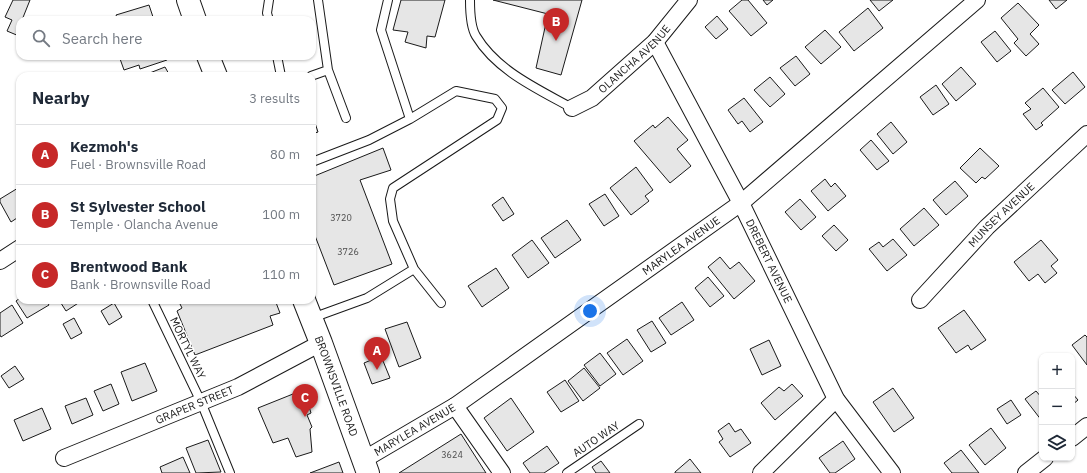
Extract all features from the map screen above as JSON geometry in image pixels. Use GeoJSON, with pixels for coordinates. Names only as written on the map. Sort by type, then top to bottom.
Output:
{"type":"FeatureCollection","features":[{"type":"Feature","properties":{"kind":"main road"},"geometry":{"type":"LineString","coordinates":[[188,0],[194,16]]}},
{"type":"Feature","properties":{"kind":"main road"},"geometry":{"type":"LineString","coordinates":[[210,60],[214,72]]}},
{"type":"Feature","properties":{"kind":"main road","name":"BROWNSVILLE ROAD"},"geometry":{"type":"LineString","coordinates":[[308,309],[365,466]]}},
{"type":"Feature","properties":{"kind":"street","name":"OLANCHA AVENUE"},"geometry":{"type":"LineString","coordinates":[[572,108],[592,98],[655,42],[689,0]]}},
{"type":"Feature","properties":{"kind":"street","name":"MARYLEA AVENUE"},"geometry":{"type":"LineString","coordinates":[[365,466],[455,406],[741,204],[977,0]]}},
{"type":"Feature","properties":{"kind":"street","name":"DREBERT AVENUE"},"geometry":{"type":"LineString","coordinates":[[655,42],[741,204],[836,399],[892,473]]}},
{"type":"Feature","properties":{"kind":"street","name":"MUNSEY AVENUE"},"geometry":{"type":"LineString","coordinates":[[920,300],[987,226],[1087,134]]}},
{"type":"Feature","properties":{"kind":"street"},"geometry":{"type":"LineString","coordinates":[[0,261],[16,251]]}},
{"type":"Feature","properties":{"kind":"street","name":"GRAPER STREET"},"geometry":{"type":"LineString","coordinates":[[64,458],[238,387],[321,343]]}},
{"type":"Feature","properties":{"kind":"street"},"geometry":{"type":"LineString","coordinates":[[761,473],[836,399]]}},
{"type":"Feature","properties":{"kind":"street"},"geometry":{"type":"LineString","coordinates":[[455,406],[502,473]]}},
{"type":"Feature","properties":{"kind":"street"},"geometry":{"type":"LineString","coordinates":[[1075,436],[1087,426]]}},
{"type":"Feature","properties":{"kind":"street"},"geometry":{"type":"LineString","coordinates":[[1026,473],[1041,461]]}},
{"type":"Feature","properties":{"kind":"lane"},"geometry":{"type":"LineString","coordinates":[[268,16],[269,0]]}},
{"type":"Feature","properties":{"kind":"lane"},"geometry":{"type":"LineString","coordinates":[[318,0],[328,70],[346,118]]}},
{"type":"Feature","properties":{"kind":"lane"},"geometry":{"type":"LineString","coordinates":[[388,0],[381,30],[410,119]]}},
{"type":"Feature","properties":{"kind":"lane"},"geometry":{"type":"LineString","coordinates":[[470,0],[470,12],[475,35],[495,60],[524,81],[572,108]]}},
{"type":"Feature","properties":{"kind":"lane"},"geometry":{"type":"LineString","coordinates":[[278,60],[280,72]]}},
{"type":"Feature","properties":{"kind":"lane"},"geometry":{"type":"LineString","coordinates":[[316,74],[328,70]]}},
{"type":"Feature","properties":{"kind":"lane"},"geometry":{"type":"LineString","coordinates":[[316,160],[368,140],[410,119],[456,91],[495,99],[502,108],[497,120],[393,188],[390,199],[393,221],[414,269],[441,303]]}},
{"type":"Feature","properties":{"kind":"lane"},"geometry":{"type":"LineString","coordinates":[[308,309],[367,298],[414,269]]}},
{"type":"Feature","properties":{"kind":"lane","name":"MORTYL WAY"},"geometry":{"type":"LineString","coordinates":[[154,304],[201,402],[230,473]]}},
{"type":"Feature","properties":{"kind":"lane","name":"AUTO WAY"},"geometry":{"type":"LineString","coordinates":[[567,473],[639,424]]}},
{"type":"Feature","properties":{"kind":"building"},"geometry":{"type":"Polygon","coordinates":[[[13,0],[30,0],[24,16],[16,16],[16,35],[7,31],[12,20],[5,17],[13,0]]]}},
{"type":"Feature","properties":{"kind":"building"},"geometry":{"type":"Polygon","coordinates":[[[401,0],[445,0],[435,37],[427,36],[426,48],[405,42],[408,32],[393,30],[401,0]]]}},
{"type":"Feature","properties":{"kind":"building"},"geometry":{"type":"Polygon","coordinates":[[[493,0],[582,0],[561,75],[536,68],[548,14],[493,0]]]}},
{"type":"Feature","properties":{"kind":"building"},"geometry":{"type":"Polygon","coordinates":[[[742,0],[748,0],[767,23],[751,36],[729,11],[742,0]]]}},
{"type":"Feature","properties":{"kind":"building"},"geometry":{"type":"Polygon","coordinates":[[[763,0],[773,0],[767,5],[763,0]]]}},
{"type":"Feature","properties":{"kind":"building"},"geometry":{"type":"Polygon","coordinates":[[[870,0],[893,0],[879,11],[870,0]]]}},
{"type":"Feature","properties":{"kind":"building"},"geometry":{"type":"Polygon","coordinates":[[[1049,0],[1067,0],[1056,9],[1049,0]]]}},
{"type":"Feature","properties":{"kind":"building"},"geometry":{"type":"Polygon","coordinates":[[[1018,3],[1039,25],[1030,34],[1039,44],[1026,56],[1014,43],[1018,39],[1001,18],[1018,3]]]}},
{"type":"Feature","properties":{"kind":"building"},"geometry":{"type":"Polygon","coordinates":[[[149,5],[153,16],[116,16],[149,5]]]}},
{"type":"Feature","properties":{"kind":"building"},"geometry":{"type":"Polygon","coordinates":[[[868,8],[883,28],[854,51],[839,32],[868,8]]]}},
{"type":"Feature","properties":{"kind":"building"},"geometry":{"type":"Polygon","coordinates":[[[717,16],[728,29],[716,39],[705,27],[717,16]]]}},
{"type":"Feature","properties":{"kind":"building"},"geometry":{"type":"Polygon","coordinates":[[[825,30],[841,47],[821,64],[805,47],[825,30]]]}},
{"type":"Feature","properties":{"kind":"building"},"geometry":{"type":"Polygon","coordinates":[[[995,31],[1011,51],[997,62],[981,42],[995,31]]]}},
{"type":"Feature","properties":{"kind":"building"},"geometry":{"type":"Polygon","coordinates":[[[796,56],[810,74],[795,86],[780,68],[796,56]]]}},
{"type":"Feature","properties":{"kind":"building"},"geometry":{"type":"Polygon","coordinates":[[[120,60],[167,60],[140,69],[139,65],[124,70],[120,60]]]}},
{"type":"Feature","properties":{"kind":"building"},"geometry":{"type":"Polygon","coordinates":[[[165,67],[168,72],[152,72],[165,67]]]}},
{"type":"Feature","properties":{"kind":"building"},"geometry":{"type":"Polygon","coordinates":[[[961,67],[976,84],[956,101],[942,84],[961,67]]]}},
{"type":"Feature","properties":{"kind":"building"},"geometry":{"type":"Polygon","coordinates":[[[1073,72],[1085,87],[1065,104],[1052,90],[1073,72]]]}},
{"type":"Feature","properties":{"kind":"building"},"geometry":{"type":"Polygon","coordinates":[[[770,77],[785,94],[770,107],[754,90],[770,77]]]}},
{"type":"Feature","properties":{"kind":"building"},"geometry":{"type":"Polygon","coordinates":[[[936,85],[949,104],[933,115],[920,97],[936,85]]]}},
{"type":"Feature","properties":{"kind":"building"},"geometry":{"type":"Polygon","coordinates":[[[1043,88],[1059,107],[1041,123],[1043,125],[1036,130],[1023,114],[1031,109],[1025,103],[1043,88]]]}},
{"type":"Feature","properties":{"kind":"building"},"geometry":{"type":"Polygon","coordinates":[[[744,98],[763,122],[750,132],[742,121],[738,124],[728,110],[744,98]]]}},
{"type":"Feature","properties":{"kind":"building"},"geometry":{"type":"Polygon","coordinates":[[[668,117],[688,140],[677,149],[691,166],[670,183],[634,141],[653,125],[655,128],[668,117]]]}},
{"type":"Feature","properties":{"kind":"building"},"geometry":{"type":"Polygon","coordinates":[[[891,122],[907,142],[893,154],[877,134],[891,122]]]}},
{"type":"Feature","properties":{"kind":"building"},"geometry":{"type":"Polygon","coordinates":[[[871,140],[889,161],[877,170],[860,150],[871,140]]]}},
{"type":"Feature","properties":{"kind":"building"},"geometry":{"type":"Polygon","coordinates":[[[383,148],[391,170],[360,180],[392,264],[334,285],[316,238],[316,175],[383,148]]]}},
{"type":"Feature","properties":{"kind":"building"},"geometry":{"type":"Polygon","coordinates":[[[980,148],[999,166],[985,179],[982,177],[976,183],[960,168],[980,148]]]}},
{"type":"Feature","properties":{"kind":"building"},"geometry":{"type":"Polygon","coordinates":[[[636,167],[653,190],[645,196],[649,201],[631,215],[610,188],[636,167]]]}},
{"type":"Feature","properties":{"kind":"building"},"geometry":{"type":"Polygon","coordinates":[[[825,179],[831,187],[835,183],[846,196],[828,211],[811,191],[825,179]]]}},
{"type":"Feature","properties":{"kind":"building"},"geometry":{"type":"Polygon","coordinates":[[[955,181],[968,196],[946,215],[933,200],[955,181]]]}},
{"type":"Feature","properties":{"kind":"building"},"geometry":{"type":"Polygon","coordinates":[[[16,189],[16,219],[11,222],[0,202],[0,199],[16,189]]]}},
{"type":"Feature","properties":{"kind":"building"},"geometry":{"type":"Polygon","coordinates":[[[605,194],[619,216],[604,226],[589,204],[605,194]]]}},
{"type":"Feature","properties":{"kind":"building"},"geometry":{"type":"Polygon","coordinates":[[[503,197],[514,214],[503,221],[492,205],[503,197]]]}},
{"type":"Feature","properties":{"kind":"building"},"geometry":{"type":"Polygon","coordinates":[[[800,199],[816,217],[801,230],[785,212],[800,199]]]}},
{"type":"Feature","properties":{"kind":"building"},"geometry":{"type":"Polygon","coordinates":[[[924,208],[939,225],[914,246],[900,229],[924,208]]]}},
{"type":"Feature","properties":{"kind":"building"},"geometry":{"type":"Polygon","coordinates":[[[567,220],[581,240],[555,258],[541,238],[567,220]]]}},
{"type":"Feature","properties":{"kind":"building"},"geometry":{"type":"Polygon","coordinates":[[[834,225],[848,240],[836,251],[822,236],[834,225]]]}},
{"type":"Feature","properties":{"kind":"building"},"geometry":{"type":"Polygon","coordinates":[[[893,239],[907,255],[887,271],[869,249],[879,242],[883,247],[893,239]]]}},
{"type":"Feature","properties":{"kind":"building"},"geometry":{"type":"Polygon","coordinates":[[[532,240],[549,263],[528,278],[512,255],[532,240]]]}},
{"type":"Feature","properties":{"kind":"building"},"geometry":{"type":"Polygon","coordinates":[[[1041,240],[1058,260],[1051,266],[1057,273],[1045,283],[1038,274],[1029,281],[1014,262],[1041,240]]]}},
{"type":"Feature","properties":{"kind":"building"},"geometry":{"type":"Polygon","coordinates":[[[720,257],[730,269],[739,262],[755,281],[734,299],[708,267],[720,257]]]}},
{"type":"Feature","properties":{"kind":"building"},"geometry":{"type":"Polygon","coordinates":[[[496,268],[509,288],[482,307],[468,286],[496,268]]]}},
{"type":"Feature","properties":{"kind":"building"},"geometry":{"type":"Polygon","coordinates":[[[708,277],[724,296],[710,307],[695,288],[708,277]]]}},
{"type":"Feature","properties":{"kind":"building"},"geometry":{"type":"Polygon","coordinates":[[[682,302],[694,320],[671,335],[659,318],[682,302]]]}},
{"type":"Feature","properties":{"kind":"building"},"geometry":{"type":"Polygon","coordinates":[[[18,304],[48,304],[49,305],[27,318],[18,304]]]}},
{"type":"Feature","properties":{"kind":"building"},"geometry":{"type":"Polygon","coordinates":[[[62,304],[77,304],[66,311],[62,304]]]}},
{"type":"Feature","properties":{"kind":"building"},"geometry":{"type":"Polygon","coordinates":[[[115,304],[122,317],[109,325],[101,311],[115,304]]]}},
{"type":"Feature","properties":{"kind":"building"},"geometry":{"type":"Polygon","coordinates":[[[180,304],[277,304],[280,313],[270,316],[273,325],[195,355],[177,311],[182,308],[180,304]]]}},
{"type":"Feature","properties":{"kind":"building"},"geometry":{"type":"Polygon","coordinates":[[[12,305],[23,323],[1,337],[0,313],[12,305]]]}},
{"type":"Feature","properties":{"kind":"building"},"geometry":{"type":"Polygon","coordinates":[[[964,310],[986,340],[971,350],[968,345],[956,353],[938,328],[964,310]]]}},
{"type":"Feature","properties":{"kind":"building"},"geometry":{"type":"Polygon","coordinates":[[[74,318],[82,333],[71,339],[63,324],[74,318]]]}},
{"type":"Feature","properties":{"kind":"building"},"geometry":{"type":"Polygon","coordinates":[[[652,321],[666,343],[651,352],[637,330],[652,321]]]}},
{"type":"Feature","properties":{"kind":"building"},"geometry":{"type":"Polygon","coordinates":[[[407,322],[421,358],[399,367],[385,329],[407,322]]]}},
{"type":"Feature","properties":{"kind":"building"},"geometry":{"type":"Polygon","coordinates":[[[1085,335],[1087,337],[1087,365],[1072,345],[1085,335]]]}},
{"type":"Feature","properties":{"kind":"building"},"geometry":{"type":"Polygon","coordinates":[[[627,339],[643,361],[623,375],[607,353],[627,339]]]}},
{"type":"Feature","properties":{"kind":"building"},"geometry":{"type":"Polygon","coordinates":[[[769,340],[781,366],[762,375],[750,349],[769,340]]]}},
{"type":"Feature","properties":{"kind":"building"},"geometry":{"type":"Polygon","coordinates":[[[600,353],[616,374],[600,386],[584,365],[600,353]]]}},
{"type":"Feature","properties":{"kind":"building"},"geometry":{"type":"Polygon","coordinates":[[[381,356],[390,378],[372,384],[364,363],[381,356]]]}},
{"type":"Feature","properties":{"kind":"building"},"geometry":{"type":"Polygon","coordinates":[[[145,363],[157,391],[132,401],[121,372],[145,363]]]}},
{"type":"Feature","properties":{"kind":"building"},"geometry":{"type":"Polygon","coordinates":[[[15,366],[24,379],[9,388],[1,376],[15,366]]]}},
{"type":"Feature","properties":{"kind":"building"},"geometry":{"type":"Polygon","coordinates":[[[584,368],[600,388],[583,401],[568,381],[584,368]]]}},
{"type":"Feature","properties":{"kind":"building"},"geometry":{"type":"Polygon","coordinates":[[[565,380],[579,401],[561,412],[547,392],[565,380]]]}},
{"type":"Feature","properties":{"kind":"building"},"geometry":{"type":"Polygon","coordinates":[[[111,384],[119,404],[103,411],[94,391],[111,384]]]}},
{"type":"Feature","properties":{"kind":"building"},"geometry":{"type":"Polygon","coordinates":[[[792,384],[803,396],[775,420],[761,403],[779,387],[784,391],[792,384]]]}},
{"type":"Feature","properties":{"kind":"building"},"geometry":{"type":"Polygon","coordinates":[[[893,388],[914,418],[894,432],[873,402],[893,388]]]}},
{"type":"Feature","properties":{"kind":"building"},"geometry":{"type":"Polygon","coordinates":[[[1036,391],[1039,394],[1039,417],[1025,399],[1036,391]]]}},
{"type":"Feature","properties":{"kind":"building"},"geometry":{"type":"Polygon","coordinates":[[[298,392],[303,405],[308,403],[311,413],[307,415],[312,427],[310,429],[312,452],[296,457],[288,438],[273,443],[258,408],[298,392]]]}},
{"type":"Feature","properties":{"kind":"building"},"geometry":{"type":"Polygon","coordinates":[[[86,398],[93,415],[72,424],[65,406],[86,398]]]}},
{"type":"Feature","properties":{"kind":"building"},"geometry":{"type":"Polygon","coordinates":[[[511,398],[534,432],[507,451],[484,418],[511,398]]]}},
{"type":"Feature","properties":{"kind":"building"},"geometry":{"type":"Polygon","coordinates":[[[1011,400],[1021,415],[1007,424],[997,409],[1011,400]]]}},
{"type":"Feature","properties":{"kind":"building"},"geometry":{"type":"Polygon","coordinates":[[[42,408],[51,429],[23,441],[14,420],[42,408]]]}},
{"type":"Feature","properties":{"kind":"building"},"geometry":{"type":"Polygon","coordinates":[[[729,423],[735,432],[741,429],[751,443],[730,457],[719,442],[723,439],[718,431],[729,423]]]}},
{"type":"Feature","properties":{"kind":"building"},"geometry":{"type":"Polygon","coordinates":[[[991,428],[1006,448],[985,465],[969,445],[991,428]]]}},
{"type":"Feature","properties":{"kind":"building"},"geometry":{"type":"Polygon","coordinates":[[[461,434],[486,473],[399,473],[461,434]]]}},
{"type":"Feature","properties":{"kind":"building"},"geometry":{"type":"Polygon","coordinates":[[[208,440],[221,472],[196,473],[186,448],[208,440]]]}},
{"type":"Feature","properties":{"kind":"building"},"geometry":{"type":"Polygon","coordinates":[[[843,441],[855,459],[835,473],[830,473],[819,458],[843,441]]]}},
{"type":"Feature","properties":{"kind":"building"},"geometry":{"type":"Polygon","coordinates":[[[547,446],[559,463],[544,473],[530,473],[523,463],[547,446]]]}},
{"type":"Feature","properties":{"kind":"building"},"geometry":{"type":"Polygon","coordinates":[[[961,450],[979,473],[952,473],[944,463],[961,450]]]}},
{"type":"Feature","properties":{"kind":"building"},"geometry":{"type":"Polygon","coordinates":[[[183,457],[190,473],[162,473],[160,467],[183,457]]]}},
{"type":"Feature","properties":{"kind":"building"},"geometry":{"type":"Polygon","coordinates":[[[690,459],[701,473],[675,473],[675,472],[690,459]]]}},
{"type":"Feature","properties":{"kind":"building"},"geometry":{"type":"Polygon","coordinates":[[[601,461],[610,473],[596,473],[592,467],[601,461]]]}},
{"type":"Feature","properties":{"kind":"building"},"geometry":{"type":"Polygon","coordinates":[[[339,462],[343,473],[310,473],[339,462]]]}},
{"type":"Feature","properties":{"kind":"place","name":"St Sylvester School"},"geometry":{"type":"Point","coordinates":[556,41]}},
{"type":"Feature","properties":{"kind":"place","name":"Kezmoh's"},"geometry":{"type":"Point","coordinates":[377,370]}},
{"type":"Feature","properties":{"kind":"place","name":"Brentwood Bank"},"geometry":{"type":"Point","coordinates":[305,417]}}]}
